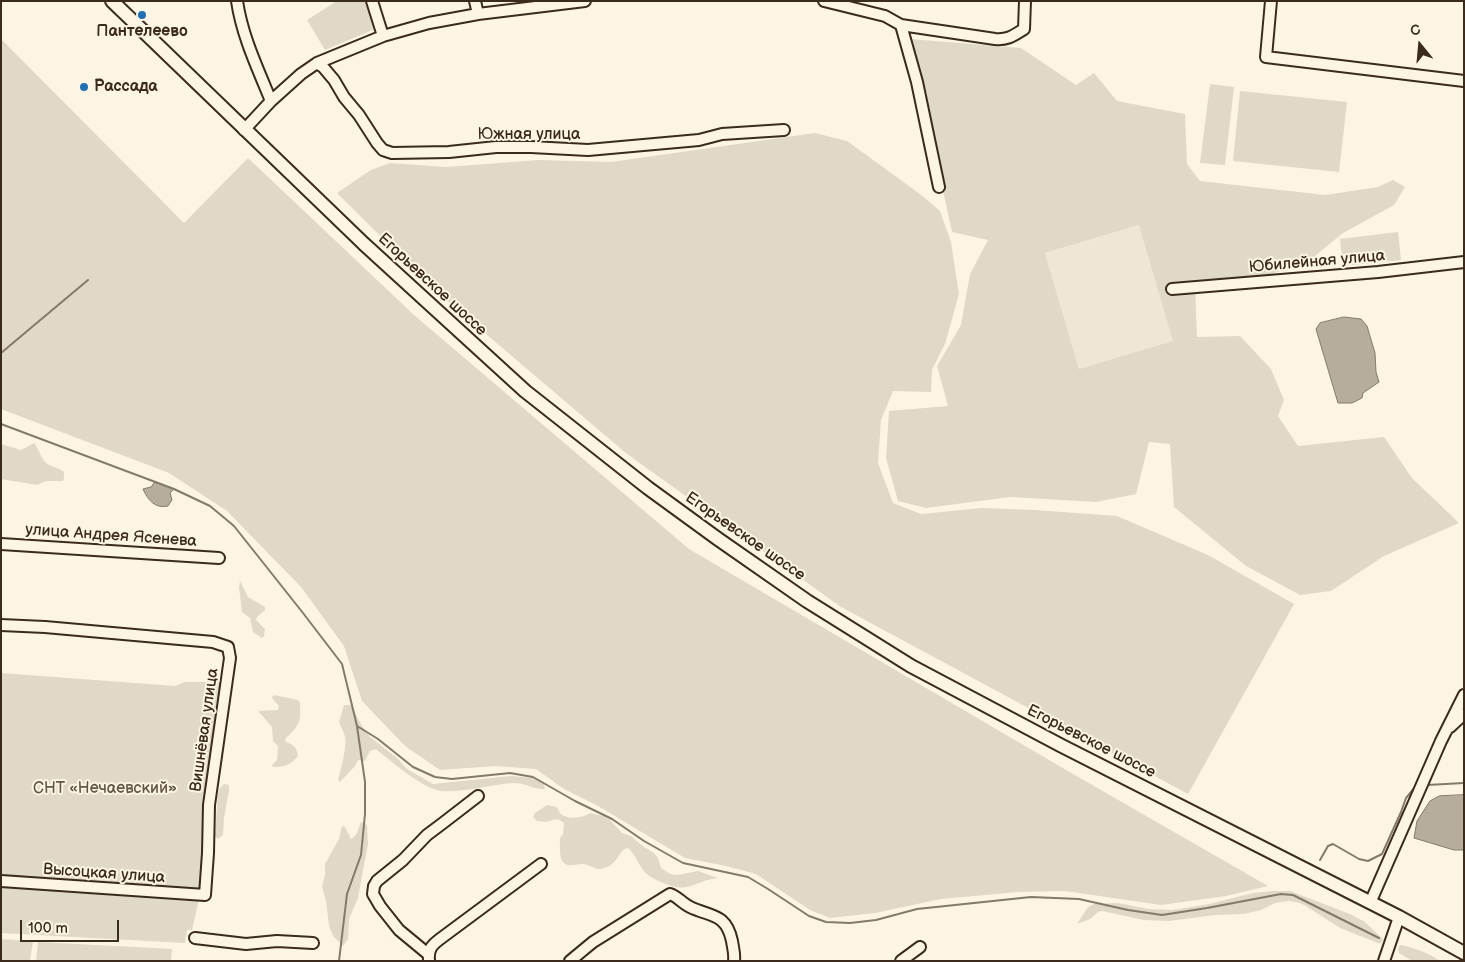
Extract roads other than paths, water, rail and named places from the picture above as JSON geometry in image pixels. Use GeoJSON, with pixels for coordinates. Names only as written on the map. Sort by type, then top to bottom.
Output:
{"type":"FeatureCollection","features":[{"type":"Feature","properties":{"kind":"main road","name":"Егорьевское шоссе"},"geometry":{"type":"LineString","coordinates":[[112,1],[399,277],[525,391],[648,488],[718,540],[791,590],[911,666],[1062,746],[1398,917],[1464,953]]}},
{"type":"Feature","properties":{"kind":"street"},"geometry":{"type":"LineString","coordinates":[[237,1],[251,51],[271,101]]}},
{"type":"Feature","properties":{"kind":"street"},"geometry":{"type":"LineString","coordinates":[[372,1],[383,36]]}},
{"type":"Feature","properties":{"kind":"street"},"geometry":{"type":"LineString","coordinates":[[475,1],[478,14]]}},
{"type":"Feature","properties":{"kind":"street"},"geometry":{"type":"LineString","coordinates":[[244,130],[271,101],[317,63],[383,36],[429,23],[478,14],[584,1]]}},
{"type":"Feature","properties":{"kind":"street"},"geometry":{"type":"LineString","coordinates":[[824,1],[885,16],[901,25],[1005,40],[1024,29],[1025,1]]}},
{"type":"Feature","properties":{"kind":"street"},"geometry":{"type":"LineString","coordinates":[[1271,1],[1266,57],[1464,81]]}},
{"type":"Feature","properties":{"kind":"street"},"geometry":{"type":"LineString","coordinates":[[901,25],[917,82],[940,187]]}},
{"type":"Feature","properties":{"kind":"street","name":"Южная улица"},"geometry":{"type":"LineString","coordinates":[[317,63],[334,80],[377,143],[383,150],[392,153],[458,151],[496,147],[588,150],[699,140],[722,134],[784,130]]}},
{"type":"Feature","properties":{"kind":"street","name":"Юбилейная улица"},"geometry":{"type":"LineString","coordinates":[[1172,289],[1378,272],[1464,262]]}},
{"type":"Feature","properties":{"kind":"street","name":"улица Андрея Ясенева"},"geometry":{"type":"LineString","coordinates":[[1,544],[219,558]]}},
{"type":"Feature","properties":{"kind":"street","name":"Вишнёвая улица"},"geometry":{"type":"LineString","coordinates":[[1,625],[45,627],[213,642],[228,647],[230,658],[209,805],[205,895]]}},
{"type":"Feature","properties":{"kind":"street"},"geometry":{"type":"LineString","coordinates":[[1370,903],[1464,695]]}},
{"type":"Feature","properties":{"kind":"street"},"geometry":{"type":"LineString","coordinates":[[1447,730],[1464,714]]}},
{"type":"Feature","properties":{"kind":"street"},"geometry":{"type":"LineString","coordinates":[[429,957],[399,930],[380,906],[373,894],[374,886],[377,881],[403,860],[426,835],[444,824],[478,796]]}},
{"type":"Feature","properties":{"kind":"street"},"geometry":{"type":"LineString","coordinates":[[429,957],[430,948],[440,939],[541,864]]}},
{"type":"Feature","properties":{"kind":"street","name":"Высоцкая улица"},"geometry":{"type":"LineString","coordinates":[[1,881],[205,895]]}},
{"type":"Feature","properties":{"kind":"street"},"geometry":{"type":"LineString","coordinates":[[570,961],[593,942],[667,895],[674,896],[688,906],[720,918],[731,936],[734,961]]}},
{"type":"Feature","properties":{"kind":"street"},"geometry":{"type":"LineString","coordinates":[[1384,961],[1398,917]]}},
{"type":"Feature","properties":{"kind":"street"},"geometry":{"type":"LineString","coordinates":[[195,938],[246,944],[277,940],[313,943]]}},
{"type":"Feature","properties":{"kind":"street"},"geometry":{"type":"LineString","coordinates":[[901,961],[920,947]]}},
{"type":"Feature","properties":{"kind":"waterway"},"geometry":{"type":"LineString","coordinates":[[1,353],[88,280]]}},
{"type":"Feature","properties":{"kind":"waterway"},"geometry":{"type":"LineString","coordinates":[[1,424],[174,489],[210,506],[234,526],[342,664],[357,726],[365,782],[365,814],[361,855],[347,894],[339,961]]}},
{"type":"Feature","properties":{"kind":"waterway"},"geometry":{"type":"LineString","coordinates":[[357,726],[378,739],[413,767],[435,777],[452,779],[510,773],[533,777],[612,819],[644,841],[683,863],[748,877],[809,916],[826,922],[850,923],[876,920],[917,909],[1031,897],[1079,899],[1128,910],[1162,915],[1281,894],[1293,895],[1379,938]]}},
{"type":"Feature","properties":{"kind":"waterway"},"geometry":{"type":"LineString","coordinates":[[1427,785],[1464,783]]}},
{"type":"Feature","properties":{"kind":"waterway"},"geometry":{"type":"LineString","coordinates":[[1320,860],[1328,846],[1333,844],[1359,859],[1368,861],[1382,854],[1406,798],[1416,786]]}},
{"type":"Feature","properties":{"kind":"place","name":"Пантелеево"},"geometry":{"type":"Point","coordinates":[142,15]}},
{"type":"Feature","properties":{"kind":"place","name":"Рассада"},"geometry":{"type":"Point","coordinates":[84,87]}},
{"type":"Feature","properties":{"kind":"park label","name":"СНТ «Нечаевский»"},"geometry":{"type":"Point","coordinates":[105,789]}}]}
